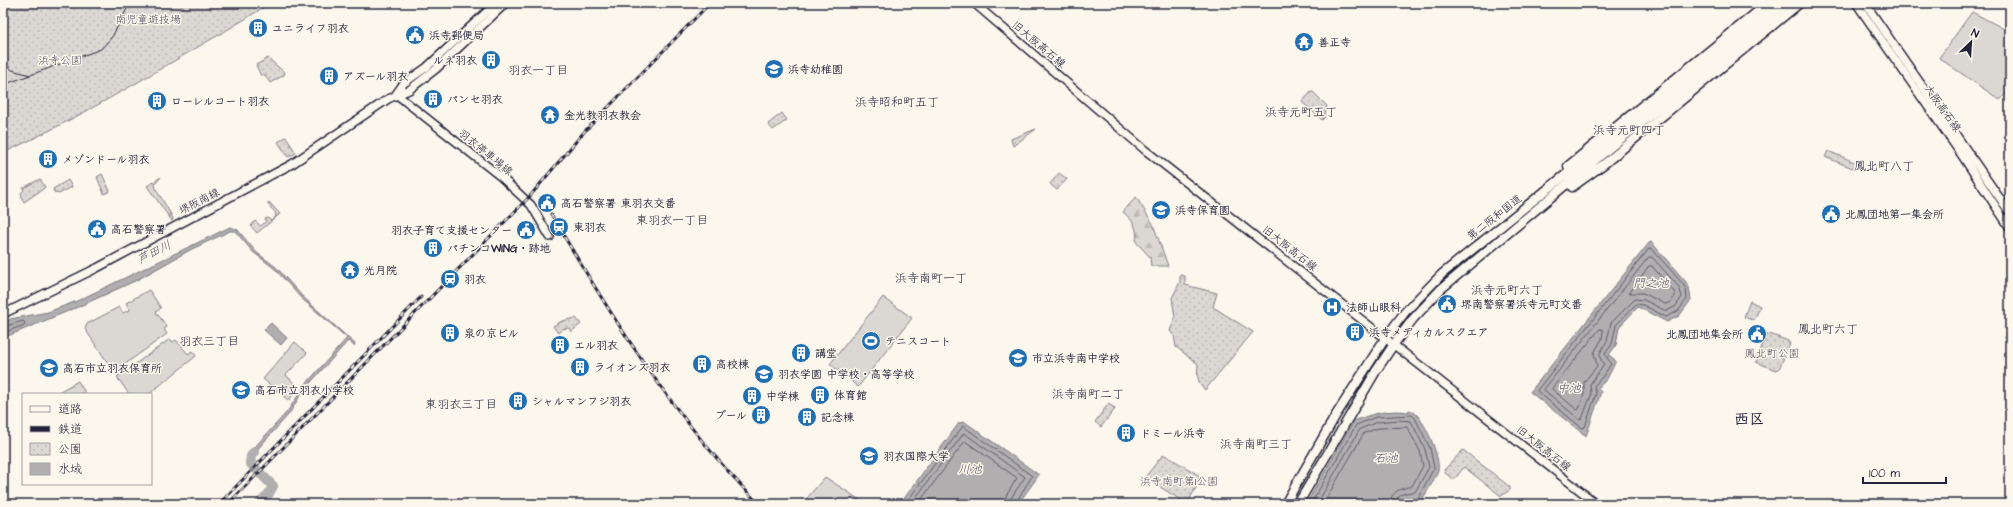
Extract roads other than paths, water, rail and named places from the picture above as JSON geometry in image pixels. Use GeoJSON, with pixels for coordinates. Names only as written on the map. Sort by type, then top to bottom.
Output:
{"type":"FeatureCollection","features":[{"type":"Feature","properties":{"kind":"highway"},"geometry":{"type":"LineString","coordinates":[[1531,201],[1542,189],[1591,146],[1768,3]]}},
{"type":"Feature","properties":{"kind":"highway","name":"第二阪和国道"},"geometry":{"type":"LineString","coordinates":[[1298,504],[1376,371],[1413,319],[1441,289],[1547,201],[1610,144],[1780,3]]}},
{"type":"Feature","properties":{"kind":"highway","name":"第二阪和国道"},"geometry":{"type":"LineString","coordinates":[[1285,504],[1336,415],[1386,337],[1405,312],[1442,274],[1531,201],[1610,144],[1791,3]]}},
{"type":"Feature","properties":{"kind":"highway"},"geometry":{"type":"LineString","coordinates":[[1547,201],[1561,195],[1604,164],[1800,3]]}},
{"type":"Feature","properties":{"kind":"main road","name":"堺阪南線"},"geometry":{"type":"LineString","coordinates":[[396,94],[403,84],[427,67],[496,3]]}},
{"type":"Feature","properties":{"kind":"main road","name":"堺阪南線"},"geometry":{"type":"LineString","coordinates":[[3,314],[97,268],[292,164],[396,94],[408,90],[436,69],[506,3]]}},
{"type":"Feature","properties":{"kind":"main road","name":"旧大阪高石線"},"geometry":{"type":"LineString","coordinates":[[974,3],[1145,150],[1386,337],[1597,504]]}},
{"type":"Feature","properties":{"kind":"main road","name":"大阪高石線"},"geometry":{"type":"LineString","coordinates":[[1856,3],[1956,146],[2010,228]]}},
{"type":"Feature","properties":{"kind":"main road","name":"大阪高石線"},"geometry":{"type":"LineString","coordinates":[[1865,3],[2010,213]]}},
{"type":"Feature","properties":{"kind":"main road","name":"羽衣停車場線"},"geometry":{"type":"LineString","coordinates":[[396,94],[501,177],[532,205],[550,237]]}},
{"type":"Feature","properties":{"kind":"water"},"geometry":{"type":"Polygon","coordinates":[[[230,227],[237,229],[256,252],[276,267],[302,296],[355,344],[354,346],[348,341],[303,391],[289,414],[255,452],[252,457],[253,460],[250,463],[249,458],[253,449],[287,412],[305,385],[347,338],[301,298],[275,269],[253,252],[235,231],[230,231],[190,250],[137,280],[78,307],[3,338],[3,324],[10,319],[48,312],[77,301],[230,227]]]}},
{"type":"Feature","properties":{"kind":"water"},"geometry":{"type":"Polygon","coordinates":[[[1651,242],[1686,282],[1689,287],[1691,300],[1679,316],[1667,322],[1638,307],[1619,327],[1616,345],[1609,355],[1615,360],[1615,363],[1607,379],[1598,388],[1601,392],[1586,436],[1530,392],[1651,242]]]}},
{"type":"Feature","properties":{"kind":"water"},"geometry":{"type":"Polygon","coordinates":[[[271,323],[287,338],[281,345],[264,330],[271,323]]]}},
{"type":"Feature","properties":{"kind":"water","name":"石池"},"geometry":{"type":"Polygon","coordinates":[[[1409,410],[1414,412],[1425,426],[1437,456],[1438,470],[1422,500],[1417,504],[1411,502],[1393,504],[1306,504],[1354,421],[1380,413],[1394,411],[1408,412],[1409,410]]]}},
{"type":"Feature","properties":{"kind":"water","name":"川池"},"geometry":{"type":"Polygon","coordinates":[[[965,422],[1039,475],[1018,504],[900,504],[959,423],[965,422]]]}},
{"type":"Feature","properties":{"kind":"waterway","name":"芦田川"},"geometry":{"type":"LineString","coordinates":[[254,452],[251,456],[250,463],[273,486],[268,495],[259,504]]}},
{"type":"Feature","properties":{"kind":"tram line"},"geometry":{"type":"LineString","coordinates":[[3,85],[101,49],[112,37],[130,3]]}},
{"type":"Feature","properties":{"kind":"tram line"},"geometry":{"type":"LineString","coordinates":[[4,63],[12,70],[30,75]]}},
{"type":"Feature","properties":{"kind":"railway"},"geometry":{"type":"LineString","coordinates":[[228,504],[530,196],[584,132],[710,3]]}},
{"type":"Feature","properties":{"kind":"railway"},"geometry":{"type":"LineString","coordinates":[[551,214],[597,291],[646,366],[700,438],[728,472],[759,504]]}},
{"type":"Feature","properties":{"kind":"railway"},"geometry":{"type":"LineString","coordinates":[[219,504],[421,297]]}},
{"type":"Feature","properties":{"kind":"place","name":"ユニライフ羽衣"},"geometry":{"type":"Point","coordinates":[258,28]}},
{"type":"Feature","properties":{"kind":"place","name":"浜寺郵便局"},"geometry":{"type":"Point","coordinates":[415,35]}},
{"type":"Feature","properties":{"kind":"place","name":"善正寺"},"geometry":{"type":"Point","coordinates":[1304,42]}},
{"type":"Feature","properties":{"kind":"place","name":"ルネ羽衣"},"geometry":{"type":"Point","coordinates":[491,60]}},
{"type":"Feature","properties":{"kind":"place","name":"浜寺幼稚園"},"geometry":{"type":"Point","coordinates":[774,69]}},
{"type":"Feature","properties":{"kind":"place","name":"アズール羽衣"},"geometry":{"type":"Point","coordinates":[329,76]}},
{"type":"Feature","properties":{"kind":"place","name":"パンセ羽衣"},"geometry":{"type":"Point","coordinates":[433,99]}},
{"type":"Feature","properties":{"kind":"place","name":"ローレルコート羽衣"},"geometry":{"type":"Point","coordinates":[157,101]}},
{"type":"Feature","properties":{"kind":"place","name":"金光教羽衣教会"},"geometry":{"type":"Point","coordinates":[550,115]}},
{"type":"Feature","properties":{"kind":"place","name":"メゾンドール羽衣"},"geometry":{"type":"Point","coordinates":[48,159]}},
{"type":"Feature","properties":{"kind":"place","name":"高石警察署 東羽衣交番"},"geometry":{"type":"Point","coordinates":[547,203]}},
{"type":"Feature","properties":{"kind":"place","name":"浜寺保育園"},"geometry":{"type":"Point","coordinates":[1161,210]}},
{"type":"Feature","properties":{"kind":"place","name":"北鳳団地第一集会所"},"geometry":{"type":"Point","coordinates":[1831,214]}},
{"type":"Feature","properties":{"kind":"place","name":"東羽衣"},"geometry":{"type":"Point","coordinates":[559,227]}},
{"type":"Feature","properties":{"kind":"place","name":"高石警察署"},"geometry":{"type":"Point","coordinates":[97,229]}},
{"type":"Feature","properties":{"kind":"place","name":"羽衣子育て支援センター"},"geometry":{"type":"Point","coordinates":[526,230]}},
{"type":"Feature","properties":{"kind":"place","name":"パチンコWING・跡地"},"geometry":{"type":"Point","coordinates":[433,248]}},
{"type":"Feature","properties":{"kind":"place","name":"光月院"},"geometry":{"type":"Point","coordinates":[350,270]}},
{"type":"Feature","properties":{"kind":"place","name":"羽衣"},"geometry":{"type":"Point","coordinates":[450,279]}},
{"type":"Feature","properties":{"kind":"place","name":"堺南警察署浜寺元町交番"},"geometry":{"type":"Point","coordinates":[1447,304]}},
{"type":"Feature","properties":{"kind":"place","name":"法師山眼科"},"geometry":{"type":"Point","coordinates":[1332,307]}},
{"type":"Feature","properties":{"kind":"place","name":"浜寺メディカルスクエア"},"geometry":{"type":"Point","coordinates":[1355,332]}},
{"type":"Feature","properties":{"kind":"place","name":"泉の京ビル"},"geometry":{"type":"Point","coordinates":[450,333]}},
{"type":"Feature","properties":{"kind":"place","name":"北鳳団地集会所"},"geometry":{"type":"Point","coordinates":[1757,334]}},
{"type":"Feature","properties":{"kind":"place","name":"テニスコート"},"geometry":{"type":"Point","coordinates":[871,341]}},
{"type":"Feature","properties":{"kind":"place","name":"エル羽衣"},"geometry":{"type":"Point","coordinates":[560,345]}},
{"type":"Feature","properties":{"kind":"place","name":"講堂"},"geometry":{"type":"Point","coordinates":[801,353]}},
{"type":"Feature","properties":{"kind":"place","name":"市立浜寺南中学校"},"geometry":{"type":"Point","coordinates":[1018,358]}},
{"type":"Feature","properties":{"kind":"place","name":"高校棟"},"geometry":{"type":"Point","coordinates":[702,364]}},
{"type":"Feature","properties":{"kind":"place","name":"ライオンズ羽衣"},"geometry":{"type":"Point","coordinates":[580,367]}},
{"type":"Feature","properties":{"kind":"place","name":"高石市立羽衣保育所"},"geometry":{"type":"Point","coordinates":[49,368]}},
{"type":"Feature","properties":{"kind":"place","name":"羽衣学園 中学校・高等学校"},"geometry":{"type":"Point","coordinates":[764,374]}},
{"type":"Feature","properties":{"kind":"place","name":"高石市立羽衣小学校"},"geometry":{"type":"Point","coordinates":[241,390]}},
{"type":"Feature","properties":{"kind":"place","name":"体育館"},"geometry":{"type":"Point","coordinates":[820,395]}},
{"type":"Feature","properties":{"kind":"place","name":"中学棟"},"geometry":{"type":"Point","coordinates":[752,396]}},
{"type":"Feature","properties":{"kind":"place","name":"シャルマンフジ羽衣"},"geometry":{"type":"Point","coordinates":[518,401]}},
{"type":"Feature","properties":{"kind":"place","name":"プール"},"geometry":{"type":"Point","coordinates":[761,415]}},
{"type":"Feature","properties":{"kind":"place","name":"記念棟"},"geometry":{"type":"Point","coordinates":[807,417]}},
{"type":"Feature","properties":{"kind":"place","name":"ドミール浜寺"},"geometry":{"type":"Point","coordinates":[1126,433]}},
{"type":"Feature","properties":{"kind":"place","name":"羽衣国際大学"},"geometry":{"type":"Point","coordinates":[869,456]}},
{"type":"Feature","properties":{"kind":"district","name":"羽衣一丁目"},"geometry":{"type":"Point","coordinates":[538,70]}},
{"type":"Feature","properties":{"kind":"district","name":"浜寺昭和町五丁"},"geometry":{"type":"Point","coordinates":[897,102]}},
{"type":"Feature","properties":{"kind":"district","name":"浜寺元町五丁"},"geometry":{"type":"Point","coordinates":[1301,112]}},
{"type":"Feature","properties":{"kind":"district","name":"浜寺元町四丁"},"geometry":{"type":"Point","coordinates":[1629,130]}},
{"type":"Feature","properties":{"kind":"district","name":"鳳北町八丁"},"geometry":{"type":"Point","coordinates":[1884,166]}},
{"type":"Feature","properties":{"kind":"district","name":"東羽衣一丁目"},"geometry":{"type":"Point","coordinates":[672,220]}},
{"type":"Feature","properties":{"kind":"district","name":"浜寺南町一丁"},"geometry":{"type":"Point","coordinates":[931,278]}},
{"type":"Feature","properties":{"kind":"district","name":"浜寺元町六丁"},"geometry":{"type":"Point","coordinates":[1507,290]}},
{"type":"Feature","properties":{"kind":"district","name":"鳳北町六丁"},"geometry":{"type":"Point","coordinates":[1828,329]}},
{"type":"Feature","properties":{"kind":"district","name":"羽衣三丁目"},"geometry":{"type":"Point","coordinates":[209,341]}},
{"type":"Feature","properties":{"kind":"district","name":"浜寺南町二丁"},"geometry":{"type":"Point","coordinates":[1088,394]}},
{"type":"Feature","properties":{"kind":"district","name":"東羽衣三丁目"},"geometry":{"type":"Point","coordinates":[461,404]}},
{"type":"Feature","properties":{"kind":"district","name":"西区"},"geometry":{"type":"Point","coordinates":[1749,419]}},
{"type":"Feature","properties":{"kind":"district","name":"浜寺南町三丁"},"geometry":{"type":"Point","coordinates":[1256,444]}},
{"type":"Feature","properties":{"kind":"park label","name":"南児童遊技場"},"geometry":{"type":"Point","coordinates":[148,19]}},
{"type":"Feature","properties":{"kind":"park label","name":"浜寺公園"},"geometry":{"type":"Point","coordinates":[60,60]}},
{"type":"Feature","properties":{"kind":"park label","name":"鳳北町公園"},"geometry":{"type":"Point","coordinates":[1772,353]}},
{"type":"Feature","properties":{"kind":"park label","name":"浜寺南町第1公園"},"geometry":{"type":"Point","coordinates":[1179,481]}},
{"type":"Feature","properties":{"kind":"water label","name":"門之池"},"geometry":{"type":"Point","coordinates":[1651,283]}},
{"type":"Feature","properties":{"kind":"water label","name":"中池"},"geometry":{"type":"Point","coordinates":[1569,388]}}]}
